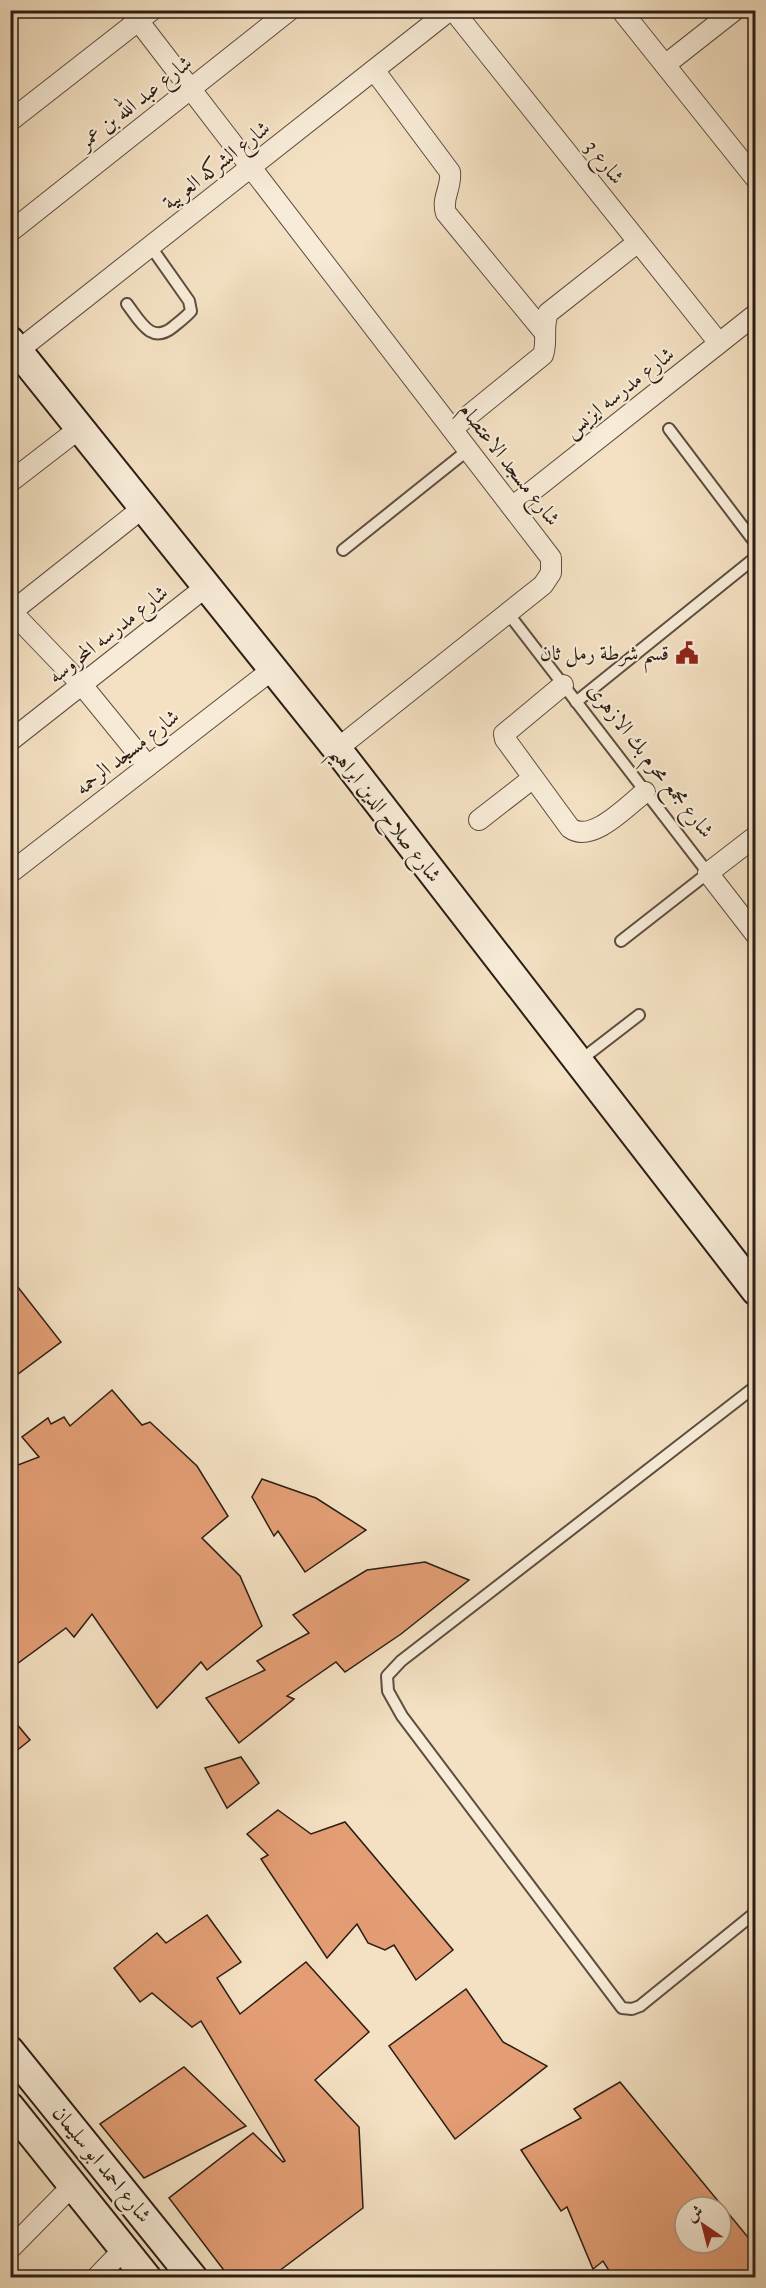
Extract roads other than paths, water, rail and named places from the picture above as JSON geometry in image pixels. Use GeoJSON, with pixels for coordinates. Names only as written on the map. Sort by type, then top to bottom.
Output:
{"type":"FeatureCollection","features":[{"type":"Feature","properties":{"kind":"street","name":"شارع عبد الله بن عمر"},"geometry":{"type":"LineString","coordinates":[[10,232],[290,10]]}},
{"type":"Feature","properties":{"kind":"street","name":"شارع الشركه العربية"},"geometry":{"type":"LineString","coordinates":[[13,350],[151,247],[452,10]]}},
{"type":"Feature","properties":{"kind":"street","name":"شارع 3"},"geometry":{"type":"LineString","coordinates":[[452,10],[718,344]]}},
{"type":"Feature","properties":{"kind":"street"},"geometry":{"type":"LineString","coordinates":[[621,10],[756,179]]}},
{"type":"Feature","properties":{"kind":"street"},"geometry":{"type":"LineString","coordinates":[[665,65],[735,10]]}},
{"type":"Feature","properties":{"kind":"street","name":"شارع مسجد الاعتصام"},"geometry":{"type":"LineString","coordinates":[[140,14],[190,89],[547,552],[552,566],[543,585],[337,749]]}},
{"type":"Feature","properties":{"kind":"street"},"geometry":{"type":"LineString","coordinates":[[10,121],[140,14]]}},
{"type":"Feature","properties":{"kind":"street"},"geometry":{"type":"LineString","coordinates":[[374,70],[450,172],[449,189],[444,200],[446,213],[544,332]]}},
{"type":"Feature","properties":{"kind":"street"},"geometry":{"type":"LineString","coordinates":[[452,429],[538,361],[545,348],[544,332],[548,314],[638,242]]}},
{"type":"Feature","properties":{"kind":"street","name":"شارع مدرسه ايزيس"},"geometry":{"type":"LineString","coordinates":[[512,507],[756,314]]}},
{"type":"Feature","properties":{"kind":"street","name":"شارع صلاح الدين ابراهيم"},"geometry":{"type":"LineString","coordinates":[[13,350],[80,428],[337,749],[756,1291]]}},
{"type":"Feature","properties":{"kind":"street"},"geometry":{"type":"LineString","coordinates":[[10,482],[80,428]]}},
{"type":"Feature","properties":{"kind":"street"},"geometry":{"type":"LineString","coordinates":[[144,507],[11,612],[82,685],[148,766]]}},
{"type":"Feature","properties":{"kind":"street","name":"شارع مدرسه المحروسه"},"geometry":{"type":"LineString","coordinates":[[10,741],[207,586]]}},
{"type":"Feature","properties":{"kind":"street","name":"شارع مسجد الرحمه"},"geometry":{"type":"LineString","coordinates":[[10,873],[273,669]]}},
{"type":"Feature","properties":{"kind":"street"},"geometry":{"type":"LineString","coordinates":[[563,685],[504,734],[505,740],[570,828],[581,834],[593,832],[645,792]]}},
{"type":"Feature","properties":{"kind":"street"},"geometry":{"type":"LineString","coordinates":[[479,820],[533,778]]}},
{"type":"Feature","properties":{"kind":"street"},"geometry":{"type":"LineString","coordinates":[[708,873],[756,836]]}},
{"type":"Feature","properties":{"kind":"street","name":"شارع مجمع محرم بك الازهرى"},"geometry":{"type":"LineString","coordinates":[[708,873],[756,935]]}},
{"type":"Feature","properties":{"kind":"street","name":"شارع احمد ابو سليمان"},"geometry":{"type":"LineString","coordinates":[[10,2051],[193,2277]]}},
{"type":"Feature","properties":{"kind":"street","name":"شارع احمد ابو سليمان"},"geometry":{"type":"LineString","coordinates":[[10,2107],[147,2277]]}},
{"type":"Feature","properties":{"kind":"street"},"geometry":{"type":"LineString","coordinates":[[10,2249],[73,2186]]}},
{"type":"Feature","properties":{"kind":"street"},"geometry":{"type":"LineString","coordinates":[[96,2277],[124,2249]]}},
{"type":"Feature","properties":{"kind":"lane"},"geometry":{"type":"LineString","coordinates":[[127,304],[148,332],[157,335],[166,333],[191,311],[189,301],[151,247]]}},
{"type":"Feature","properties":{"kind":"lane"},"geometry":{"type":"LineString","coordinates":[[669,429],[756,544]]}},
{"type":"Feature","properties":{"kind":"lane"},"geometry":{"type":"LineString","coordinates":[[342,550],[468,450]]}},
{"type":"Feature","properties":{"kind":"lane"},"geometry":{"type":"LineString","coordinates":[[576,702],[756,557]]}},
{"type":"Feature","properties":{"kind":"lane","name":"شارع مجمع محرم بك الازهرى"},"geometry":{"type":"LineString","coordinates":[[508,613],[708,873]]}},
{"type":"Feature","properties":{"kind":"lane"},"geometry":{"type":"LineString","coordinates":[[621,941],[708,873]]}},
{"type":"Feature","properties":{"kind":"lane"},"geometry":{"type":"LineString","coordinates":[[578,1062],[639,1015]]}},
{"type":"Feature","properties":{"kind":"lane"},"geometry":{"type":"LineString","coordinates":[[756,1386],[401,1661],[387,1676],[388,1691],[402,1716],[622,2008],[632,2009],[640,2006],[756,1912]]}},
{"type":"Feature","properties":{"kind":"place","name":"قسم شرطة رمل ثان"},"geometry":{"type":"Point","coordinates":[687,653]}}]}
